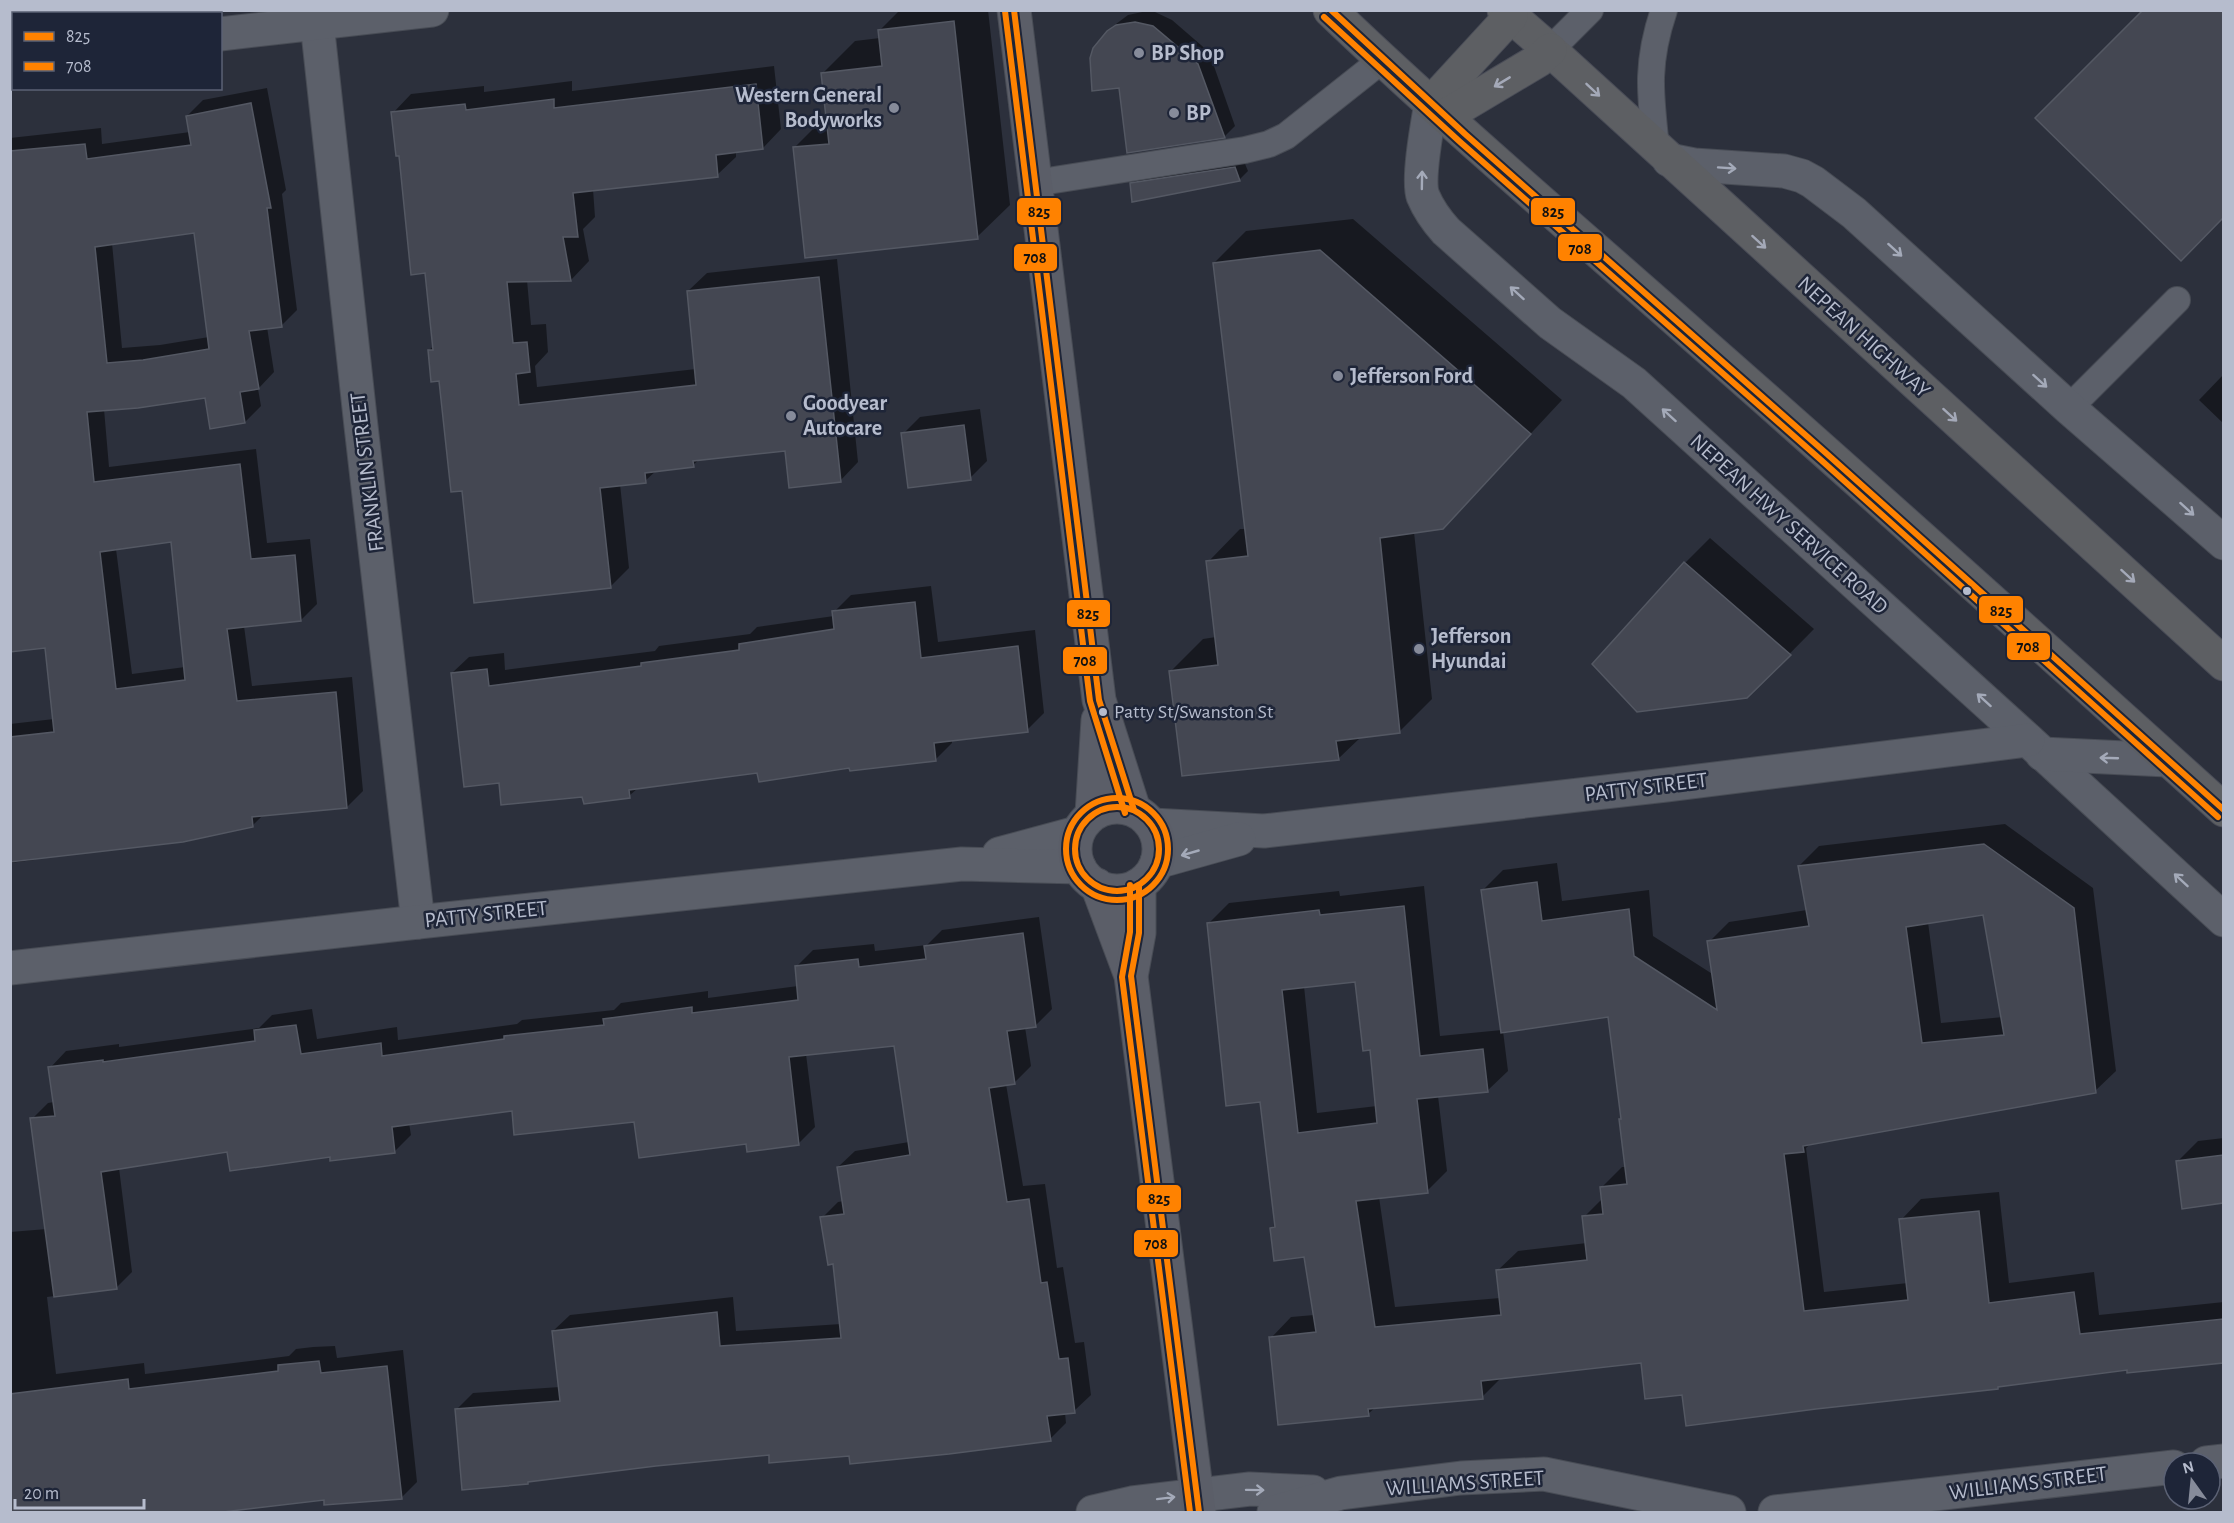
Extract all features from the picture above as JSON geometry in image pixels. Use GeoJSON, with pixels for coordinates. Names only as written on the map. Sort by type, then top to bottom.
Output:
{"type":"FeatureCollection","features":[{"type":"Feature","properties":{"kind":"highway"},"geometry":{"type":"LineString","coordinates":[[1330,10],[1382,60],[1985,595],[2223,810]]}},
{"type":"Feature","properties":{"kind":"highway"},"geometry":{"type":"LineString","coordinates":[[1438,109],[1510,12]]}},
{"type":"Feature","properties":{"kind":"highway","name":"NEPEAN HIGHWAY"},"geometry":{"type":"LineString","coordinates":[[1510,12],[2223,664]]}},
{"type":"Feature","properties":{"kind":"highway"},"geometry":{"type":"LineString","coordinates":[[1438,109],[1539,60],[1550,50]]}},
{"type":"Feature","properties":{"kind":"street"},"geometry":{"type":"LineString","coordinates":[[222,34],[432,10]]}},
{"type":"Feature","properties":{"kind":"street"},"geometry":{"type":"LineString","coordinates":[[1014,10],[1100,700],[1143,818],[1158,837],[1160,850],[1148,874],[1131,976]]}},
{"type":"Feature","properties":{"kind":"street"},"geometry":{"type":"LineString","coordinates":[[1018,51],[1039,10]]}},
{"type":"Feature","properties":{"kind":"street","name":"FRANKLIN STREET"},"geometry":{"type":"LineString","coordinates":[[317,23],[359,414],[418,922]]}},
{"type":"Feature","properties":{"kind":"street","name":"NEPEAN HWY SERVICE ROAD"},"geometry":{"type":"LineString","coordinates":[[1438,109],[1423,157],[1422,194],[1446,231],[1551,323],[1634,383],[2223,920]]}},
{"type":"Feature","properties":{"kind":"street"},"geometry":{"type":"LineString","coordinates":[[1663,154],[1694,165],[1784,171],[1813,182],[1854,213],[2069,408],[2223,543]]}},
{"type":"Feature","properties":{"kind":"street"},"geometry":{"type":"LineString","coordinates":[[1100,700],[1085,824],[1075,856],[1088,876],[1131,976],[1198,1503]]}},
{"type":"Feature","properties":{"kind":"street"},"geometry":{"type":"LineString","coordinates":[[2035,747],[2167,760]]}},
{"type":"Feature","properties":{"kind":"street","name":"PATTY STREET"},"geometry":{"type":"LineString","coordinates":[[1143,818],[1264,831],[1666,785],[2035,747]]}},
{"type":"Feature","properties":{"kind":"street"},"geometry":{"type":"LineString","coordinates":[[1085,824],[1106,808],[1120,807],[1143,818]]}},
{"type":"Feature","properties":{"kind":"street","name":"PATTY STREET"},"geometry":{"type":"LineString","coordinates":[[962,864],[1085,824]]}},
{"type":"Feature","properties":{"kind":"street","name":"PATTY STREET"},"geometry":{"type":"LineString","coordinates":[[1148,874],[1264,831]]}},
{"type":"Feature","properties":{"kind":"street","name":"PATTY STREET"},"geometry":{"type":"LineString","coordinates":[[10,968],[962,864],[1088,876]]}},
{"type":"Feature","properties":{"kind":"street"},"geometry":{"type":"LineString","coordinates":[[1088,876],[1107,890],[1118,891],[1148,874]]}},
{"type":"Feature","properties":{"kind":"street","name":"WILLIAMS STREET"},"geometry":{"type":"LineString","coordinates":[[1775,1512],[2162,1468]]}},
{"type":"Feature","properties":{"kind":"street","name":"WILLIAMS STREET"},"geometry":{"type":"LineString","coordinates":[[1274,1512],[1341,1493],[1461,1478],[1544,1474],[1729,1512]]}},
{"type":"Feature","properties":{"kind":"street","name":"WILLIAMS STREET"},"geometry":{"type":"LineString","coordinates":[[1094,1512],[1132,1503],[1198,1503],[1250,1489],[1341,1493]]}},
{"type":"Feature","properties":{"kind":"lane"},"geometry":{"type":"LineString","coordinates":[[1550,50],[1590,10]]}},
{"type":"Feature","properties":{"kind":"lane"},"geometry":{"type":"LineString","coordinates":[[1663,154],[1649,89],[1651,54],[1664,10]]}},
{"type":"Feature","properties":{"kind":"lane"},"geometry":{"type":"LineString","coordinates":[[1035,183],[1234,152],[1269,144],[1286,136],[1382,60]]}},
{"type":"Feature","properties":{"kind":"lane"},"geometry":{"type":"LineString","coordinates":[[2069,408],[2177,300]]}},
{"type":"Feature","properties":{"kind":"building"},"geometry":{"type":"Polygon","coordinates":[[[2143,10],[2223,10],[2223,218],[2181,261],[2035,118],[2143,10]]]}},
{"type":"Feature","properties":{"kind":"building","name":"Western General Bodyworks"},"geometry":{"type":"Polygon","coordinates":[[[954,21],[978,239],[805,258],[793,147],[829,144],[821,73],[882,66],[878,30],[954,21]]]}},
{"type":"Feature","properties":{"kind":"building"},"geometry":{"type":"Polygon","coordinates":[[[1135,22],[1153,26],[1198,64],[1225,138],[1127,153],[1119,88],[1092,91],[1090,58],[1093,48],[1107,31],[1116,25],[1135,22]]]}},
{"type":"Feature","properties":{"kind":"building"},"geometry":{"type":"Polygon","coordinates":[[[756,84],[763,149],[716,155],[718,177],[573,193],[578,237],[563,237],[571,281],[507,282],[513,343],[527,342],[530,372],[516,374],[519,405],[696,385],[687,291],[819,277],[841,482],[789,488],[785,451],[693,461],[694,467],[645,473],[646,483],[600,488],[611,588],[474,603],[462,491],[451,492],[439,381],[431,382],[428,350],[433,350],[425,273],[411,275],[399,156],[396,156],[391,112],[465,104],[466,110],[554,99],[554,108],[756,84]]]}},
{"type":"Feature","properties":{"kind":"building"},"geometry":{"type":"Polygon","coordinates":[[[251,103],[271,208],[267,208],[282,327],[249,331],[259,389],[240,392],[245,423],[210,429],[205,398],[138,408],[87,412],[94,482],[240,464],[251,559],[295,555],[301,621],[227,629],[237,701],[336,692],[347,808],[252,817],[253,827],[183,842],[10,862],[10,737],[54,732],[45,648],[10,652],[10,151],[85,144],[87,159],[191,145],[186,116],[251,103]],[[194,233],[95,247],[107,363],[143,360],[209,349],[194,233]],[[171,542],[100,552],[116,689],[185,680],[171,542]]]}},
{"type":"Feature","properties":{"kind":"building"},"geometry":{"type":"Polygon","coordinates":[[[1235,167],[1240,181],[1132,202],[1130,183],[1235,167]]]}},
{"type":"Feature","properties":{"kind":"building"},"geometry":{"type":"Polygon","coordinates":[[[1320,250],[1531,434],[1443,529],[1380,538],[1400,733],[1336,741],[1339,760],[1182,776],[1169,671],[1218,665],[1206,561],[1248,556],[1213,263],[1320,250]]]}},
{"type":"Feature","properties":{"kind":"building"},"geometry":{"type":"Polygon","coordinates":[[[964,425],[971,480],[908,488],[901,433],[964,425]]]}},
{"type":"Feature","properties":{"kind":"building"},"geometry":{"type":"Polygon","coordinates":[[[1684,562],[1791,655],[1747,698],[1637,712],[1592,664],[1684,562]]]}},
{"type":"Feature","properties":{"kind":"building"},"geometry":{"type":"Polygon","coordinates":[[[915,602],[921,658],[1018,646],[1028,732],[934,743],[936,761],[850,771],[849,768],[759,782],[757,773],[629,790],[630,798],[584,804],[582,797],[501,805],[499,783],[464,787],[451,673],[487,669],[489,686],[641,666],[641,663],[739,650],[739,644],[834,629],[832,611],[915,602]]]}},
{"type":"Feature","properties":{"kind":"building"},"geometry":{"type":"Polygon","coordinates":[[[1984,844],[2074,908],[2096,1093],[1803,1146],[1804,1152],[1784,1154],[1804,1311],[1908,1300],[1899,1219],[1979,1211],[1989,1303],[2074,1292],[2080,1334],[2223,1319],[2223,1363],[2127,1373],[2127,1370],[1998,1387],[1998,1389],[1686,1426],[1682,1395],[1645,1399],[1641,1363],[1481,1381],[1483,1399],[1368,1409],[1369,1416],[1278,1425],[1269,1337],[1316,1332],[1304,1257],[1274,1261],[1270,1228],[1275,1227],[1260,1102],[1226,1106],[1207,923],[1319,910],[1320,915],[1404,906],[1420,1056],[1483,1049],[1488,1092],[1417,1099],[1428,1193],[1356,1201],[1375,1327],[1501,1315],[1496,1270],[1587,1260],[1582,1216],[1603,1214],[1600,1187],[1627,1184],[1608,1017],[1501,1033],[1481,890],[1537,882],[1542,921],[1629,909],[1634,956],[1717,1010],[1707,941],[1809,926],[1798,866],[1984,844]],[[1983,915],[1906,927],[1922,1043],[2004,1035],[1983,915]],[[1355,982],[1282,990],[1298,1133],[1377,1123],[1370,1050],[1363,1051],[1355,982]]]}},
{"type":"Feature","properties":{"kind":"building"},"geometry":{"type":"Polygon","coordinates":[[[1023,933],[1036,1027],[1007,1031],[1015,1084],[989,1088],[1007,1202],[1029,1199],[1041,1283],[1047,1282],[1059,1359],[1068,1358],[1075,1413],[1047,1416],[1051,1441],[850,1464],[849,1456],[769,1463],[769,1455],[656,1466],[528,1482],[528,1484],[462,1490],[455,1409],[560,1401],[552,1331],[717,1312],[720,1346],[841,1338],[833,1264],[828,1265],[820,1217],[844,1214],[837,1167],[910,1155],[894,1046],[789,1057],[799,1145],[747,1152],[746,1144],[639,1158],[634,1122],[514,1135],[512,1111],[392,1127],[395,1153],[330,1161],[330,1157],[230,1171],[227,1152],[101,1172],[117,1289],[54,1297],[30,1118],[55,1116],[48,1067],[103,1060],[103,1062],[255,1041],[254,1030],[296,1025],[301,1054],[381,1043],[382,1056],[504,1039],[504,1036],[604,1025],[603,1019],[692,1007],[692,1013],[798,1000],[795,966],[858,959],[859,967],[926,959],[924,946],[1023,933]]]}},
{"type":"Feature","properties":{"kind":"building"},"geometry":{"type":"Polygon","coordinates":[[[2223,1155],[2223,1203],[2182,1209],[2176,1161],[2223,1155]]]}},
{"type":"Feature","properties":{"kind":"building"},"geometry":{"type":"Polygon","coordinates":[[[319,1361],[321,1373],[387,1366],[402,1499],[324,1505],[324,1500],[223,1512],[10,1512],[10,1394],[128,1379],[129,1389],[278,1371],[278,1365],[319,1361]]]}},
{"type":"Feature","properties":{"kind":"transit line","name":"825"},"geometry":{"type":"LineString","coordinates":[[1014,10],[1099,700],[1134,810]]}},
{"type":"Feature","properties":{"kind":"transit line","name":"825"},"geometry":{"type":"LineString","coordinates":[[1331,10],[1465,134],[1827,454],[2224,810]]}},
{"type":"Feature","properties":{"kind":"transit line","name":"708"},"geometry":{"type":"LineString","coordinates":[[1005,11],[1090,701],[1125,813]]}},
{"type":"Feature","properties":{"kind":"transit line","name":"708"},"geometry":{"type":"LineString","coordinates":[[1324,17],[1459,141],[1821,460],[2218,817]]}},
{"type":"Feature","properties":{"kind":"transit line","name":"708"},"geometry":{"type":"LineString","coordinates":[[1117,798],[1136,802],[1153,813],[1164,830],[1168,849],[1164,868],[1153,885],[1136,896],[1117,900],[1098,896],[1081,885],[1070,868],[1066,849],[1070,830],[1081,813],[1098,802],[1117,798]]}},
{"type":"Feature","properties":{"kind":"transit line","name":"825"},"geometry":{"type":"LineString","coordinates":[[1117,807],[1133,810],[1147,819],[1156,833],[1159,849],[1156,865],[1147,879],[1133,888],[1117,891],[1101,888],[1087,879],[1078,865],[1075,849],[1078,833],[1087,819],[1101,810],[1117,807]]}},
{"type":"Feature","properties":{"kind":"transit line","name":"708"},"geometry":{"type":"LineString","coordinates":[[1130,885],[1130,932],[1122,977],[1190,1512]]}},
{"type":"Feature","properties":{"kind":"transit line","name":"825"},"geometry":{"type":"LineString","coordinates":[[1139,885],[1139,933],[1131,976],[1199,1512]]}},
{"type":"Feature","properties":{"kind":"place","name":"BP Shop"},"geometry":{"type":"Point","coordinates":[1139,53]}},
{"type":"Feature","properties":{"kind":"place","name":"Western General Bodyworks"},"geometry":{"type":"Point","coordinates":[894,108]}},
{"type":"Feature","properties":{"kind":"place","name":"BP"},"geometry":{"type":"Point","coordinates":[1174,113]}},
{"type":"Feature","properties":{"kind":"place","name":"Jefferson Ford"},"geometry":{"type":"Point","coordinates":[1338,376]}},
{"type":"Feature","properties":{"kind":"place","name":"Goodyear Autocare"},"geometry":{"type":"Point","coordinates":[791,416]}},
{"type":"Feature","properties":{"kind":"place","name":"Jefferson Hyundai"},"geometry":{"type":"Point","coordinates":[1419,649]}},
{"type":"Feature","properties":{"kind":"place","name":"Patty St/Swanston St"},"geometry":{"type":"Point","coordinates":[1103,712]}}]}
